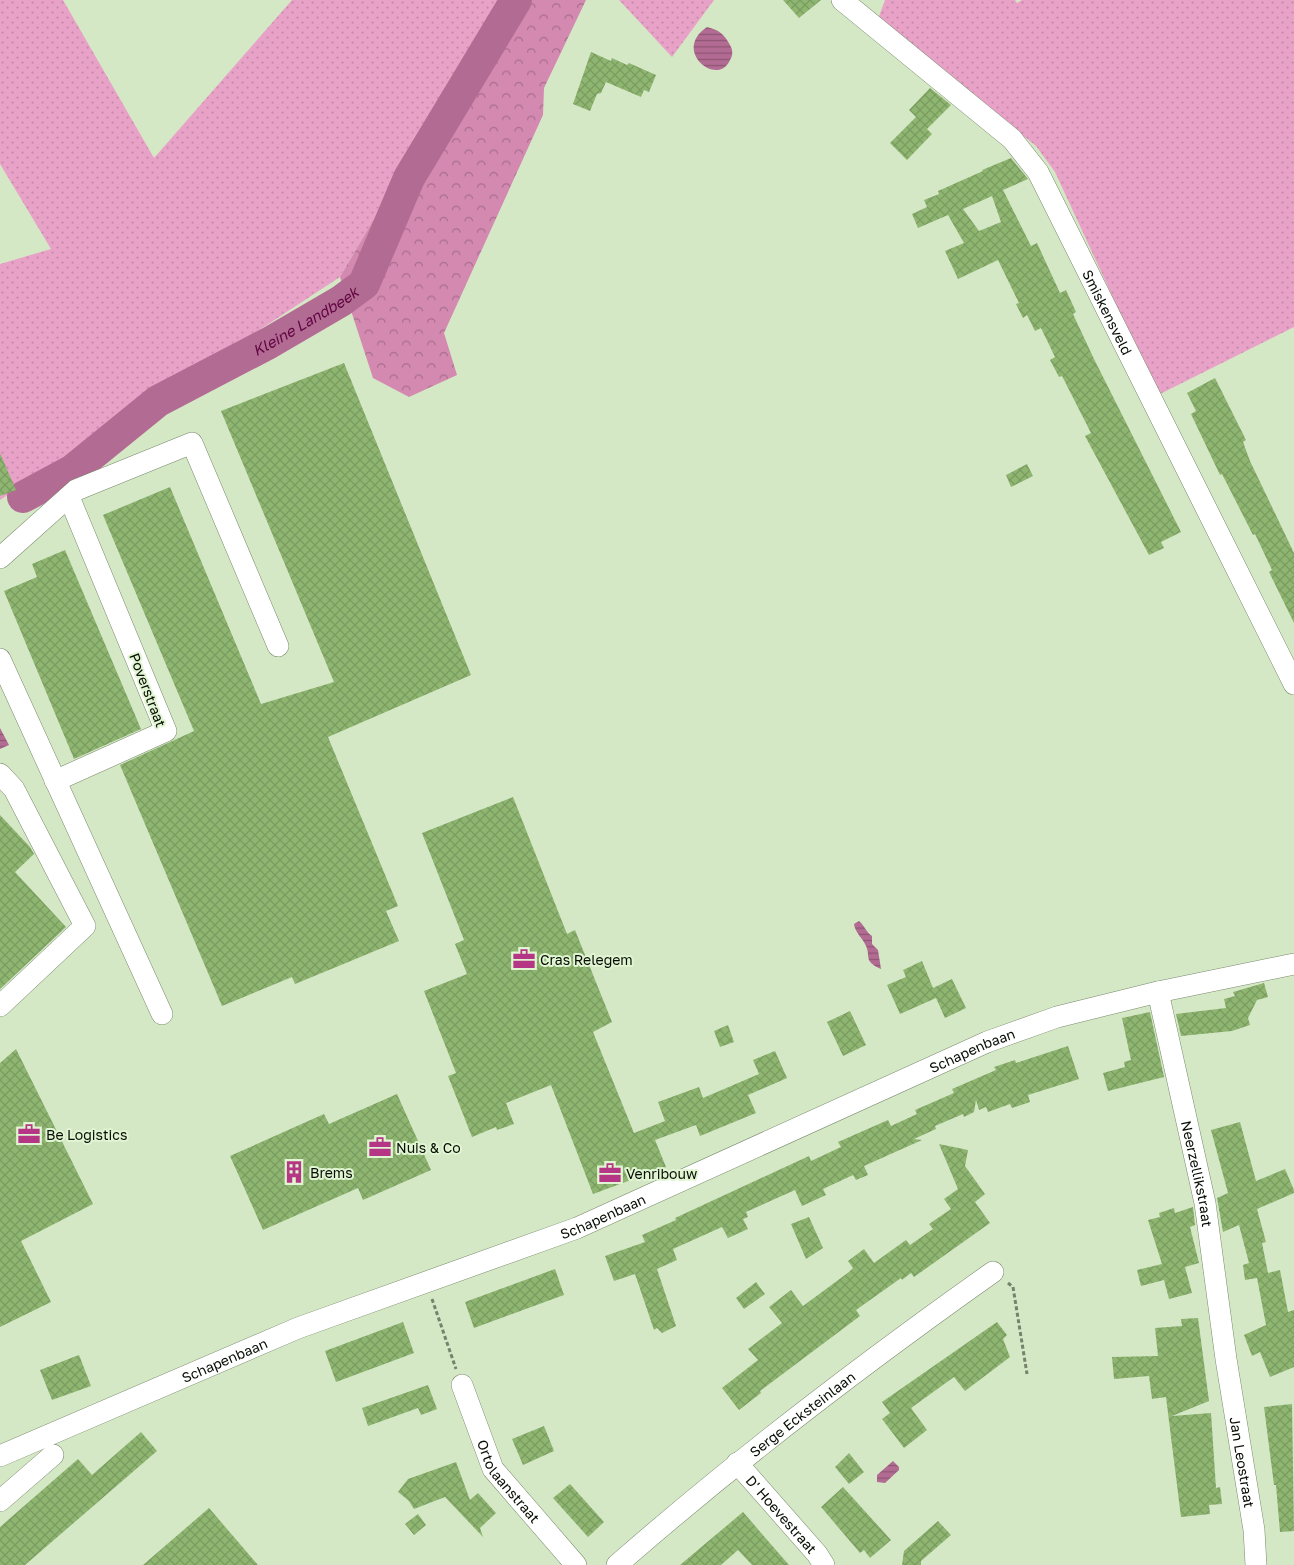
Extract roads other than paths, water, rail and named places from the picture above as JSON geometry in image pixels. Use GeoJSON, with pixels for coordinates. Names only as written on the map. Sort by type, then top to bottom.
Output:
{"type":"FeatureCollection","features":[{"type":"Feature","properties":{"kind":"street","name":"Smiskensveld"},"geometry":{"type":"LineString","coordinates":[[842,0],[1012,139],[1038,172],[1294,684]]}},
{"type":"Feature","properties":{"kind":"street"},"geometry":{"type":"LineString","coordinates":[[0,558],[76,490],[192,443],[278,646]]}},
{"type":"Feature","properties":{"kind":"street","name":"Poverstraat"},"geometry":{"type":"LineString","coordinates":[[55,781],[166,731],[69,497]]}},
{"type":"Feature","properties":{"kind":"street"},"geometry":{"type":"LineString","coordinates":[[0,659],[162,1014]]}},
{"type":"Feature","properties":{"kind":"street"},"geometry":{"type":"LineString","coordinates":[[0,774],[14,789],[85,926],[0,1006]]}},
{"type":"Feature","properties":{"kind":"street","name":"Schapenbaan"},"geometry":{"type":"LineString","coordinates":[[0,1456],[298,1328],[577,1228],[987,1042],[1057,1017],[1158,992],[1294,964]]}},
{"type":"Feature","properties":{"kind":"street","name":"Neerzellikstraat"},"geometry":{"type":"LineString","coordinates":[[1158,992],[1205,1203],[1226,1359]]}},
{"type":"Feature","properties":{"kind":"street","name":"Serge Ecksteinlaan"},"geometry":{"type":"LineString","coordinates":[[618,1565],[737,1463],[875,1356],[993,1272]]}},
{"type":"Feature","properties":{"kind":"street","name":"Jan Leostraat"},"geometry":{"type":"LineString","coordinates":[[1226,1359],[1254,1530],[1256,1565]]}},
{"type":"Feature","properties":{"kind":"street","name":"Ortolaanstraat"},"geometry":{"type":"LineString","coordinates":[[462,1385],[493,1469],[576,1565]]}},
{"type":"Feature","properties":{"kind":"street"},"geometry":{"type":"LineString","coordinates":[[0,1501],[52,1455]]}},
{"type":"Feature","properties":{"kind":"street","name":"D' Hoevestraat"},"geometry":{"type":"LineString","coordinates":[[737,1463],[817,1554],[824,1565]]}},
{"type":"Feature","properties":{"kind":"waterway","name":"Kleine Landbeek"},"geometry":{"type":"LineString","coordinates":[[23,497],[73,470],[158,401],[269,343],[341,301],[364,284],[409,178],[516,0]]}},
{"type":"Feature","properties":{"kind":"place","name":"Cras Relegem"},"geometry":{"type":"Point","coordinates":[524,959]}},
{"type":"Feature","properties":{"kind":"place","name":"Be Logistics"},"geometry":{"type":"Point","coordinates":[29,1134]}},
{"type":"Feature","properties":{"kind":"place","name":"Nuis & Co"},"geometry":{"type":"Point","coordinates":[380,1147]}},
{"type":"Feature","properties":{"kind":"place","name":"Brems"},"geometry":{"type":"Point","coordinates":[294,1172]}},
{"type":"Feature","properties":{"kind":"place","name":"Venribouw"},"geometry":{"type":"Point","coordinates":[610,1173]}}]}
